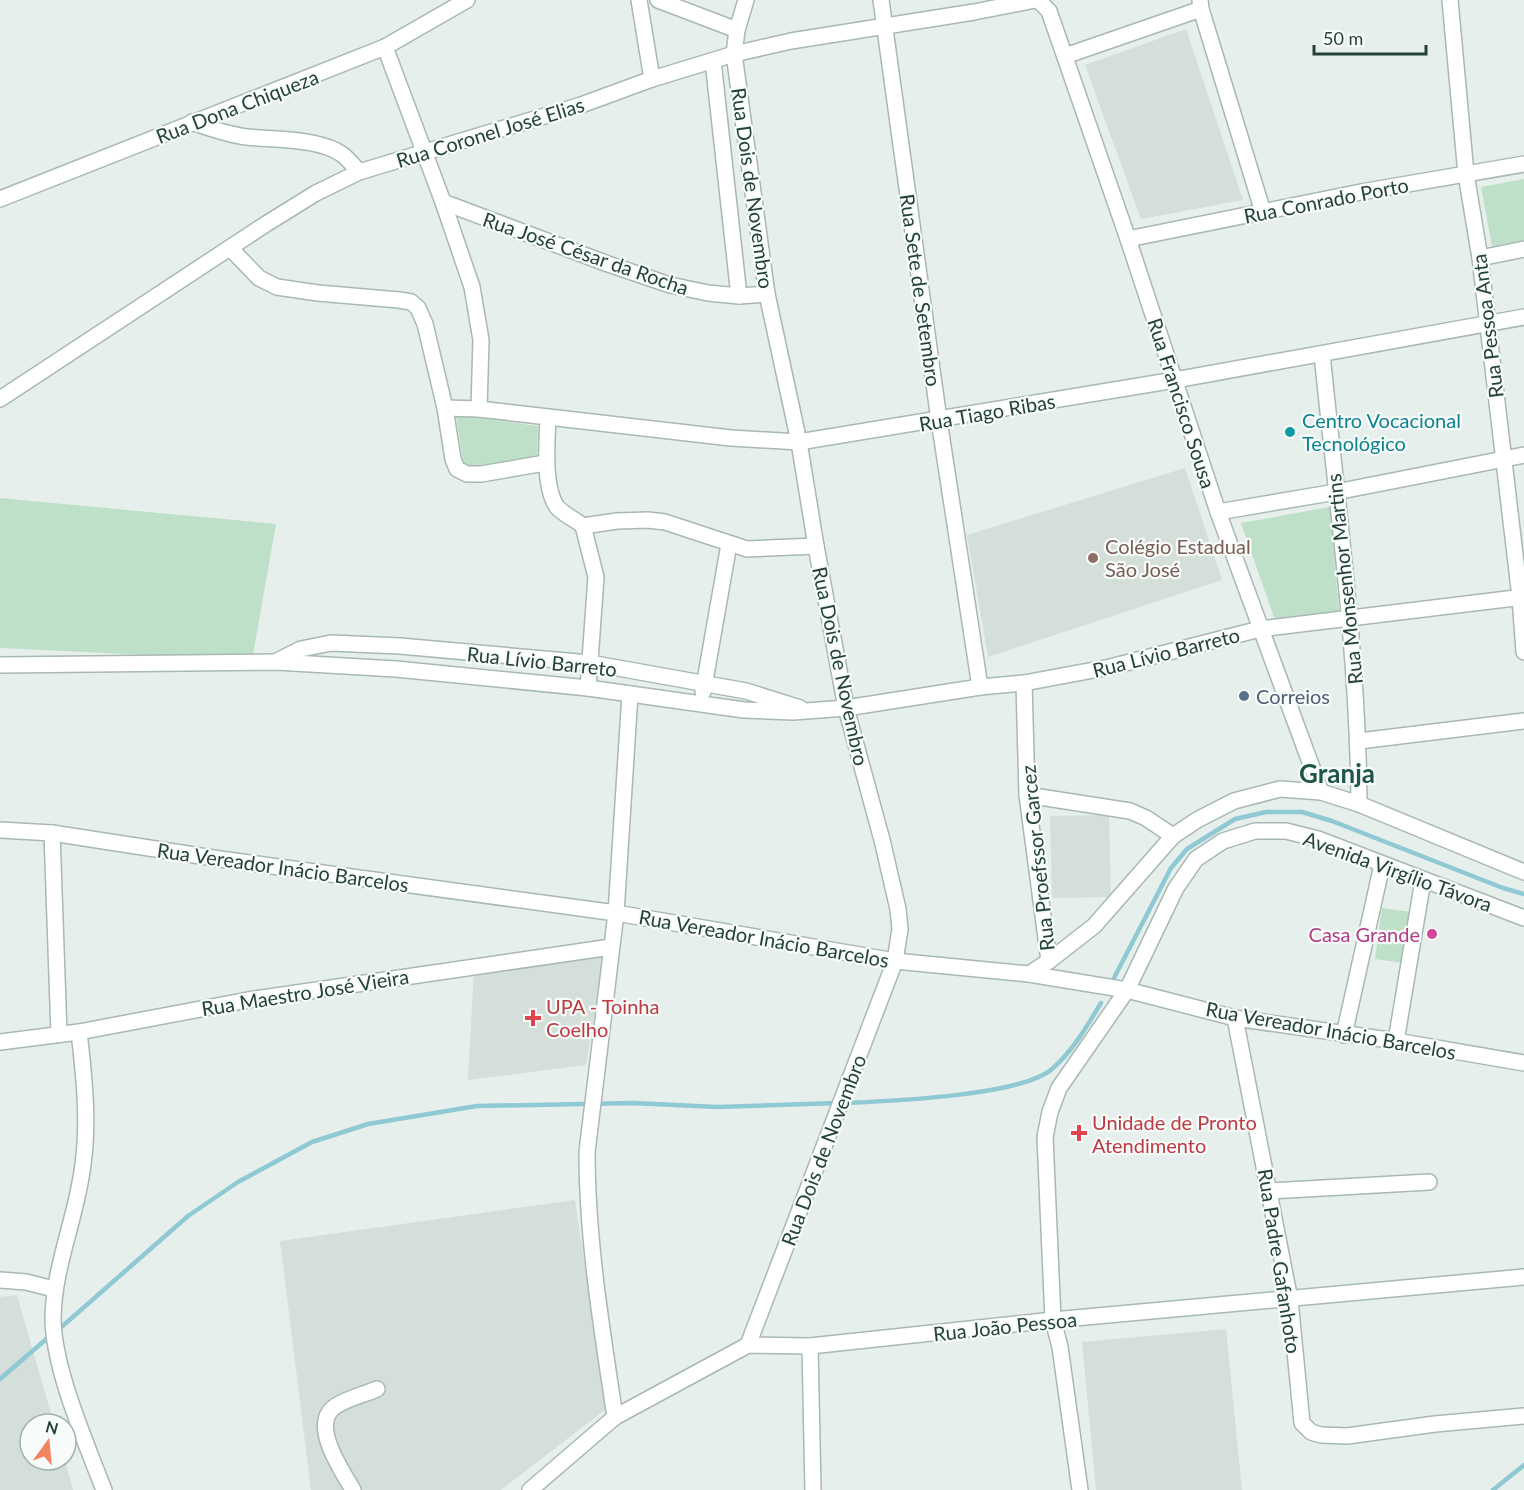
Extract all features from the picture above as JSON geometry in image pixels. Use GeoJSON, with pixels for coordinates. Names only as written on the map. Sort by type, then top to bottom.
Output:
{"type":"FeatureCollection","features":[{"type":"Feature","properties":{"kind":"street","name":"Rua Dona Chiqueza"},"geometry":{"type":"LineString","coordinates":[[0,199],[385,47],[467,0]]}},
{"type":"Feature","properties":{"kind":"street"},"geometry":{"type":"LineString","coordinates":[[639,0],[652,79]]}},
{"type":"Feature","properties":{"kind":"street"},"geometry":{"type":"LineString","coordinates":[[658,0],[737,30]]}},
{"type":"Feature","properties":{"kind":"street","name":"Rua Dois de Novembro"},"geometry":{"type":"LineString","coordinates":[[746,0],[737,30],[734,54],[767,294],[799,442],[846,708],[882,840],[898,909],[900,929],[895,961],[748,1345]]}},
{"type":"Feature","properties":{"kind":"street","name":"Rua Sete de Setembro"},"geometry":{"type":"LineString","coordinates":[[880,0],[939,420],[980,687]]}},
{"type":"Feature","properties":{"kind":"street","name":"Rua Coronel José Elias"},"geometry":{"type":"LineString","coordinates":[[0,399],[316,193],[358,172],[581,105],[652,79],[734,54],[791,41],[1036,0]]}},
{"type":"Feature","properties":{"kind":"street","name":"Rua Francisco Sousa"},"geometry":{"type":"LineString","coordinates":[[1036,0],[1051,6],[1065,56],[1218,512],[1321,792]]}},
{"type":"Feature","properties":{"kind":"street","name":"Rua Pessoa Anta"},"geometry":{"type":"LineString","coordinates":[[1450,0],[1466,174],[1480,258],[1486,323],[1522,597],[1524,651]]}},
{"type":"Feature","properties":{"kind":"street"},"geometry":{"type":"LineString","coordinates":[[1065,56],[1201,5],[1263,212]]}},
{"type":"Feature","properties":{"kind":"street"},"geometry":{"type":"LineString","coordinates":[[385,47],[472,287],[481,339],[478,409]]}},
{"type":"Feature","properties":{"kind":"street"},"geometry":{"type":"LineString","coordinates":[[713,61],[739,296]]}},
{"type":"Feature","properties":{"kind":"street"},"geometry":{"type":"LineString","coordinates":[[192,122],[235,135],[315,144],[330,148],[342,154],[358,172]]}},
{"type":"Feature","properties":{"kind":"street","name":"Rua Conrado Porto"},"geometry":{"type":"LineString","coordinates":[[1128,239],[1361,192],[1524,164]]}},
{"type":"Feature","properties":{"kind":"street","name":"Rua José César da Rocha"},"geometry":{"type":"LineString","coordinates":[[443,202],[670,285],[708,293],[739,296],[767,294]]}},
{"type":"Feature","properties":{"kind":"street"},"geometry":{"type":"LineString","coordinates":[[230,248],[259,278],[277,287],[399,300],[415,305],[426,324],[445,408],[453,459],[461,473],[481,474],[545,463]]}},
{"type":"Feature","properties":{"kind":"street"},"geometry":{"type":"LineString","coordinates":[[1480,258],[1524,249]]}},
{"type":"Feature","properties":{"kind":"street","name":"Rua Tiago Ribas"},"geometry":{"type":"LineString","coordinates":[[445,408],[478,409],[731,438],[799,442],[1174,380],[1524,317]]}},
{"type":"Feature","properties":{"kind":"street","name":"Rua Monsenhor Martins"},"geometry":{"type":"LineString","coordinates":[[1322,354],[1350,618],[1359,741],[1359,804]]}},
{"type":"Feature","properties":{"kind":"street"},"geometry":{"type":"LineString","coordinates":[[548,418],[545,463],[556,506],[584,526],[596,577],[588,688]]}},
{"type":"Feature","properties":{"kind":"street"},"geometry":{"type":"LineString","coordinates":[[1218,512],[1336,492],[1524,455]]}},
{"type":"Feature","properties":{"kind":"street"},"geometry":{"type":"LineString","coordinates":[[584,526],[629,519],[665,522],[747,549],[816,546]]}},
{"type":"Feature","properties":{"kind":"street"},"geometry":{"type":"LineString","coordinates":[[700,705],[729,544]]}},
{"type":"Feature","properties":{"kind":"street","name":"Rua Lívio Barreto"},"geometry":{"type":"LineString","coordinates":[[0,665],[276,662],[396,669],[588,688],[700,705],[768,712],[846,708],[980,687],[1024,683],[1110,667],[1260,629],[1522,597]]}},
{"type":"Feature","properties":{"kind":"street","name":"Rua Lívio Barreto"},"geometry":{"type":"LineString","coordinates":[[276,662],[301,649],[316,644],[331,643],[400,646],[590,663],[746,691],[808,710]]}},
{"type":"Feature","properties":{"kind":"street","name":"Rua Proefssor Garcez"},"geometry":{"type":"LineString","coordinates":[[1024,683],[1027,795],[1049,961]]}},
{"type":"Feature","properties":{"kind":"street"},"geometry":{"type":"LineString","coordinates":[[615,1417],[587,1191],[587,1152],[616,913],[630,694]]}},
{"type":"Feature","properties":{"kind":"street"},"geometry":{"type":"LineString","coordinates":[[1359,741],[1524,721]]}},
{"type":"Feature","properties":{"kind":"street"},"geometry":{"type":"LineString","coordinates":[[1029,974],[1094,926],[1173,836],[1197,820],[1234,801],[1280,789],[1321,792],[1359,804],[1524,872]]}},
{"type":"Feature","properties":{"kind":"street"},"geometry":{"type":"LineString","coordinates":[[1027,795],[1130,811],[1146,818],[1173,836]]}},
{"type":"Feature","properties":{"kind":"street","name":"Rua Vereador Inácio Barcelos"},"geometry":{"type":"LineString","coordinates":[[0,830],[52,833],[220,859],[616,913],[895,961],[1029,974],[1127,990],[1235,1018],[1396,1041],[1524,1063]]}},
{"type":"Feature","properties":{"kind":"street","name":"Avenida Virgílio Távora"},"geometry":{"type":"LineString","coordinates":[[1080,1490],[1060,1347],[1053,1320],[1045,1137],[1059,1088],[1127,990],[1176,888],[1196,859],[1223,841],[1255,831],[1286,831],[1318,839],[1524,918]]}},
{"type":"Feature","properties":{"kind":"street"},"geometry":{"type":"LineString","coordinates":[[52,833],[58,1034]]}},
{"type":"Feature","properties":{"kind":"street"},"geometry":{"type":"LineString","coordinates":[[1344,1035],[1382,865]]}},
{"type":"Feature","properties":{"kind":"street"},"geometry":{"type":"LineString","coordinates":[[1396,1041],[1423,879]]}},
{"type":"Feature","properties":{"kind":"street","name":"Rua Maestro José Vieira"},"geometry":{"type":"LineString","coordinates":[[0,1042],[79,1032],[248,1000],[611,946]]}},
{"type":"Feature","properties":{"kind":"street","name":"Rua Padre Gafanhoto"},"geometry":{"type":"LineString","coordinates":[[1235,1018],[1290,1300],[1302,1423],[1311,1432],[1320,1435],[1347,1436],[1435,1424],[1524,1416]]}},
{"type":"Feature","properties":{"kind":"street"},"geometry":{"type":"LineString","coordinates":[[79,1032],[85,1113],[83,1164],[54,1288],[53,1323],[65,1383],[104,1490]]}},
{"type":"Feature","properties":{"kind":"street"},"geometry":{"type":"LineString","coordinates":[[1270,1191],[1429,1182]]}},
{"type":"Feature","properties":{"kind":"street","name":"Rua João Pessoa"},"geometry":{"type":"LineString","coordinates":[[530,1490],[615,1417],[748,1345],[810,1346],[1053,1320],[1524,1277]]}},
{"type":"Feature","properties":{"kind":"street"},"geometry":{"type":"LineString","coordinates":[[0,1280],[54,1288]]}},
{"type":"Feature","properties":{"kind":"street"},"geometry":{"type":"LineString","coordinates":[[810,1346],[813,1490]]}},
{"type":"Feature","properties":{"kind":"street"},"geometry":{"type":"LineString","coordinates":[[353,1490],[328,1442],[325,1433],[327,1415],[334,1407],[376,1389]]}},
{"type":"Feature","properties":{"kind":"shaded area"},"geometry":{"type":"Polygon","coordinates":[[[1186,29],[1243,200],[1141,219],[1085,65],[1186,29]]]}},
{"type":"Feature","properties":{"kind":"shaded area","name":"Colégio Estadual São José"},"geometry":{"type":"Polygon","coordinates":[[[1185,468],[1222,580],[988,657],[967,535],[1185,468]]]}},
{"type":"Feature","properties":{"kind":"shaded area"},"geometry":{"type":"Polygon","coordinates":[[[1109,815],[1111,897],[1052,898],[1050,816],[1109,815]]]}},
{"type":"Feature","properties":{"kind":"shaded area","name":"UPA - Toinha Coelho"},"geometry":{"type":"Polygon","coordinates":[[[604,953],[586,1065],[468,1080],[474,971],[604,953]]]}},
{"type":"Feature","properties":{"kind":"shaded area"},"geometry":{"type":"Polygon","coordinates":[[[575,1200],[606,1409],[501,1490],[311,1490],[280,1241],[575,1200]]]}},
{"type":"Feature","properties":{"kind":"shaded area"},"geometry":{"type":"Polygon","coordinates":[[[17,1295],[51,1412],[18,1412],[18,1472],[68,1472],[73,1490],[0,1490],[0,1297],[17,1295]]]}},
{"type":"Feature","properties":{"kind":"shaded area"},"geometry":{"type":"Polygon","coordinates":[[[1226,1329],[1242,1490],[1096,1490],[1082,1342],[1226,1329]]]}},
{"type":"Feature","properties":{"kind":"green space"},"geometry":{"type":"Polygon","coordinates":[[[1524,179],[1524,240],[1492,246],[1481,187],[1524,179]]]}},
{"type":"Feature","properties":{"kind":"green space"},"geometry":{"type":"Polygon","coordinates":[[[456,415],[538,426],[537,456],[464,468],[456,415]]]}},
{"type":"Feature","properties":{"kind":"green space"},"geometry":{"type":"Polygon","coordinates":[[[0,498],[276,524],[252,660],[0,648],[0,498]]]}},
{"type":"Feature","properties":{"kind":"green space"},"geometry":{"type":"Polygon","coordinates":[[[1330,507],[1339,612],[1275,620],[1241,523],[1330,507]]]}},
{"type":"Feature","properties":{"kind":"green space"},"geometry":{"type":"Polygon","coordinates":[[[1382,908],[1411,912],[1404,963],[1375,959],[1382,908]]]}},
{"type":"Feature","properties":{"kind":"waterway"},"geometry":{"type":"LineString","coordinates":[[1114,978],[1171,868],[1187,849],[1235,819],[1266,812],[1302,812],[1332,821],[1503,888],[1524,894]]}},
{"type":"Feature","properties":{"kind":"waterway"},"geometry":{"type":"LineString","coordinates":[[845,1103],[892,1101],[984,1091],[1036,1078],[1052,1069],[1067,1054],[1101,1003]]}},
{"type":"Feature","properties":{"kind":"waterway"},"geometry":{"type":"LineString","coordinates":[[58,1330],[188,1216],[238,1182],[312,1142],[368,1124],[477,1106],[633,1103],[717,1107],[837,1103]]}},
{"type":"Feature","properties":{"kind":"waterway"},"geometry":{"type":"LineString","coordinates":[[0,1379],[51,1335]]}},
{"type":"Feature","properties":{"kind":"waterway"},"geometry":{"type":"LineString","coordinates":[[1493,1490],[1524,1465]]}},
{"type":"Feature","properties":{"kind":"place","name":"Centro Vocacional Tecnológico"},"geometry":{"type":"Point","coordinates":[1290,432]}},
{"type":"Feature","properties":{"kind":"place","name":"Colégio Estadual São José"},"geometry":{"type":"Point","coordinates":[1093,558]}},
{"type":"Feature","properties":{"kind":"place","name":"Correios"},"geometry":{"type":"Point","coordinates":[1244,696]}},
{"type":"Feature","properties":{"kind":"place","name":"Casa Grande"},"geometry":{"type":"Point","coordinates":[1432,934]}},
{"type":"Feature","properties":{"kind":"place","name":"UPA - Toinha Coelho"},"geometry":{"type":"Point","coordinates":[533,1018]}},
{"type":"Feature","properties":{"kind":"place","name":"Unidade de Pronto Atendimento"},"geometry":{"type":"Point","coordinates":[1079,1133]}},
{"type":"Feature","properties":{"kind":"district","name":"Granja"},"geometry":{"type":"Point","coordinates":[1337,773]}}]}
